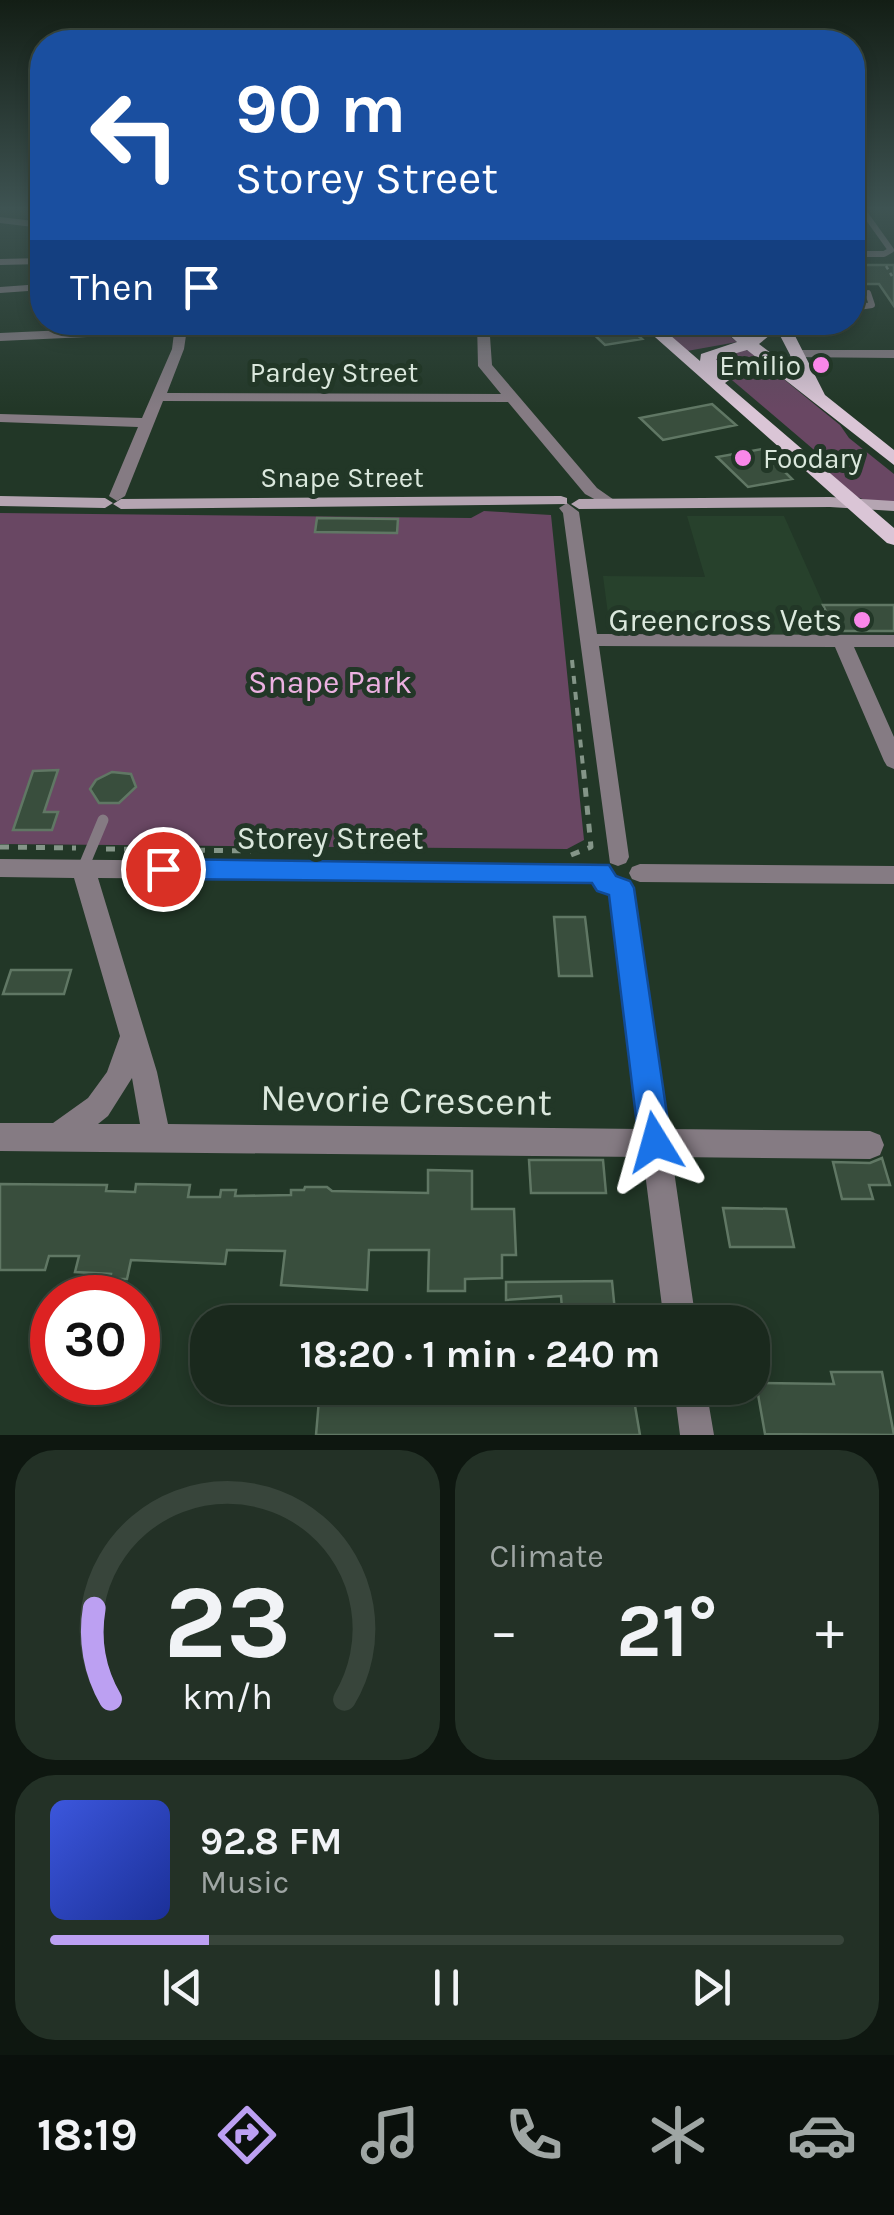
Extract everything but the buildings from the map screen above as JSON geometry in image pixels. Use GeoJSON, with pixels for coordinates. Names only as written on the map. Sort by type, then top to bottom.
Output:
{"type":"FeatureCollection","features":[{"type":"Feature","properties":{"kind":"main road"},"geometry":{"type":"LineString","coordinates":[[660,335],[894,540]]}},
{"type":"Feature","properties":{"kind":"main road"},"geometry":{"type":"LineString","coordinates":[[737,335],[894,459]]}},
{"type":"Feature","properties":{"kind":"main road"},"geometry":{"type":"LineString","coordinates":[[763,335],[748,344],[710,354],[706,360],[802,445],[812,456],[812,468]]}},
{"type":"Feature","properties":{"kind":"main road"},"geometry":{"type":"LineString","coordinates":[[779,335],[818,393],[850,426]]}},
{"type":"Feature","properties":{"kind":"street"},"geometry":{"type":"LineString","coordinates":[[0,337],[33,335]]}},
{"type":"Feature","properties":{"kind":"street"},"geometry":{"type":"LineString","coordinates":[[115,500],[178,350],[180,335]]}},
{"type":"Feature","properties":{"kind":"street"},"geometry":{"type":"LineString","coordinates":[[483,335],[484,366],[510,398],[573,504],[580,646],[620,873],[678,1305]]}},
{"type":"Feature","properties":{"kind":"street"},"geometry":{"type":"LineString","coordinates":[[795,354],[894,354]]}},
{"type":"Feature","properties":{"kind":"street","name":"Pardey Street"},"geometry":{"type":"LineString","coordinates":[[158,397],[510,398]]}},
{"type":"Feature","properties":{"kind":"street"},"geometry":{"type":"LineString","coordinates":[[0,418],[148,423]]}},
{"type":"Feature","properties":{"kind":"street","name":"Snape Street"},"geometry":{"type":"LineString","coordinates":[[0,501],[894,506]]}},
{"type":"Feature","properties":{"kind":"street"},"geometry":{"type":"LineString","coordinates":[[842,641],[894,761]]}},
{"type":"Feature","properties":{"kind":"street"},"geometry":{"type":"LineString","coordinates":[[580,646],[894,641]]}},
{"type":"Feature","properties":{"kind":"street"},"geometry":{"type":"LineString","coordinates":[[87,858],[156,1137]]}},
{"type":"Feature","properties":{"kind":"street","name":"Storey Street"},"geometry":{"type":"LineString","coordinates":[[0,868],[87,858],[620,873],[894,875]]}},
{"type":"Feature","properties":{"kind":"street"},"geometry":{"type":"LineString","coordinates":[[57,1136],[98,1107],[118,1079],[133,1036]]}},
{"type":"Feature","properties":{"kind":"street","name":"Nevorie Crescent"},"geometry":{"type":"LineString","coordinates":[[0,1137],[870,1144]]}},
{"type":"Feature","properties":{"kind":"street"},"geometry":{"type":"LineString","coordinates":[[692,1405],[696,1435]]}},
{"type":"Feature","properties":{"kind":"lane"},"geometry":{"type":"LineString","coordinates":[[0,290],[30,288]]}},
{"type":"Feature","properties":{"kind":"lane"},"geometry":{"type":"LineString","coordinates":[[865,306],[872,305],[868,293]]}},
{"type":"Feature","properties":{"kind":"lane"},"geometry":{"type":"LineString","coordinates":[[87,858],[103,820]]}},
{"type":"Feature","properties":{"kind":"path"},"geometry":{"type":"LineString","coordinates":[[571,855],[592,847],[580,646]]}},
{"type":"Feature","properties":{"kind":"path"},"geometry":{"type":"LineString","coordinates":[[0,847],[87,858],[251,850]]}},
{"type":"Feature","properties":{"kind":"shaded area"},"geometry":{"type":"Polygon","coordinates":[[[687,516],[784,516],[837,635],[722,634],[715,614],[608,614],[603,576],[705,577],[687,516]]]}},
{"type":"Feature","properties":{"kind":"green space"},"geometry":{"type":"Polygon","coordinates":[[[668,335],[728,335],[737,342],[687,351],[668,335]]]}},
{"type":"Feature","properties":{"kind":"green space"},"geometry":{"type":"Polygon","coordinates":[[[742,349],[840,425],[849,438],[894,474],[894,502],[871,502],[857,497],[827,471],[813,449],[719,369],[715,357],[742,349]]]}},
{"type":"Feature","properties":{"kind":"green space","name":"Snape Park"},"geometry":{"type":"Polygon","coordinates":[[[484,511],[551,515],[584,840],[567,849],[0,844],[0,513],[471,518],[484,511]]]}},
{"type":"Feature","properties":{"kind":"place","name":"Emilio"},"geometry":{"type":"Point","coordinates":[821,365]}},
{"type":"Feature","properties":{"kind":"place","name":"Foodary"},"geometry":{"type":"Point","coordinates":[743,458]}},
{"type":"Feature","properties":{"kind":"place","name":"Greencross Vets"},"geometry":{"type":"Point","coordinates":[862,620]}},
{"type":"Feature","properties":{"kind":"route"},"geometry":{"type":"LineString","coordinates":[[163,869],[600,873],[607,884],[621,888],[655,1142]]}}]}
